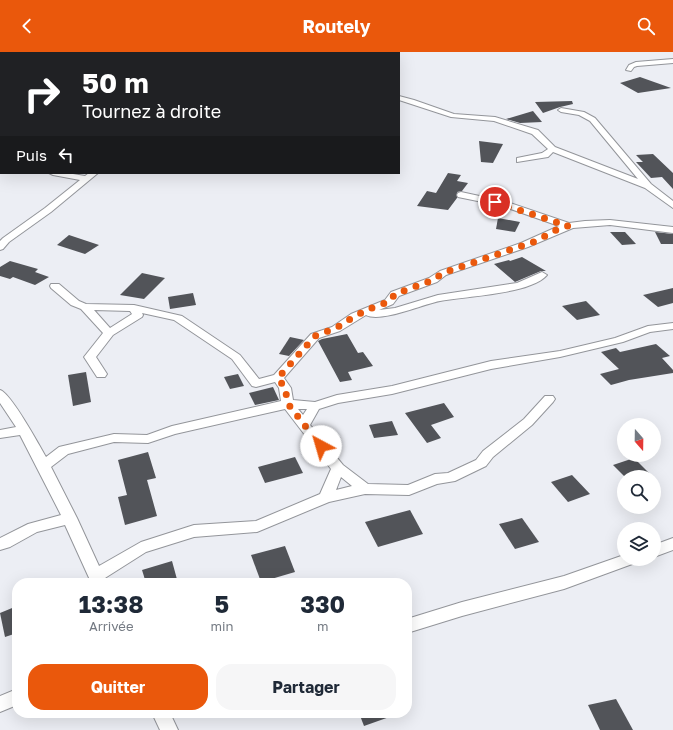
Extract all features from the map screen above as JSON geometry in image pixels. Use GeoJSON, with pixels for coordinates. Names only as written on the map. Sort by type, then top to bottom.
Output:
{"type":"FeatureCollection","features":[{"type":"Feature","properties":{"kind":"street"},"geometry":{"type":"LineString","coordinates":[[629,70],[631,66],[636,64],[673,61]]}},
{"type":"Feature","properties":{"kind":"street"},"geometry":{"type":"LineString","coordinates":[[400,98],[453,116],[495,119],[535,132],[552,149],[648,186]]}},
{"type":"Feature","properties":{"kind":"street"},"geometry":{"type":"LineString","coordinates":[[560,110],[574,111],[591,118],[603,128],[606,136],[648,186],[673,205]]}},
{"type":"Feature","properties":{"kind":"street"},"geometry":{"type":"LineString","coordinates":[[520,160],[545,155],[552,149]]}},
{"type":"Feature","properties":{"kind":"street"},"geometry":{"type":"LineString","coordinates":[[66,174],[91,176]]}},
{"type":"Feature","properties":{"kind":"street"},"geometry":{"type":"LineString","coordinates":[[0,248],[6,240],[48,210],[91,176]]}},
{"type":"Feature","properties":{"kind":"street"},"geometry":{"type":"LineString","coordinates":[[461,194],[504,204],[568,226]]}},
{"type":"Feature","properties":{"kind":"street"},"geometry":{"type":"LineString","coordinates":[[55,286],[75,303],[85,307],[136,312],[154,312],[178,318],[236,357],[256,383],[278,378],[315,336],[336,328],[355,316],[376,306],[389,302],[395,294],[433,280],[443,273],[536,241],[558,229],[568,226],[597,223],[673,230]]}},
{"type":"Feature","properties":{"kind":"street"},"geometry":{"type":"LineString","coordinates":[[355,316],[396,311],[438,298],[520,286],[542,275]]}},
{"type":"Feature","properties":{"kind":"street"},"geometry":{"type":"LineString","coordinates":[[85,307],[109,333]]}},
{"type":"Feature","properties":{"kind":"street"},"geometry":{"type":"LineString","coordinates":[[101,374],[90,357],[109,333],[136,312]]}},
{"type":"Feature","properties":{"kind":"street"},"geometry":{"type":"LineString","coordinates":[[43,466],[64,450],[85,444],[114,438],[148,439],[172,430],[288,404],[315,406],[337,399],[392,390],[491,365],[560,354],[619,340],[648,329],[673,326]]}},
{"type":"Feature","properties":{"kind":"street"},"geometry":{"type":"LineString","coordinates":[[278,378],[285,388],[288,404],[303,425],[338,468],[365,489]]}},
{"type":"Feature","properties":{"kind":"street"},"geometry":{"type":"LineString","coordinates":[[0,394],[12,409],[43,466],[70,518],[74,532],[97,578]]}},
{"type":"Feature","properties":{"kind":"street"},"geometry":{"type":"LineString","coordinates":[[98,578],[141,548],[194,531],[256,526],[326,497],[365,489],[409,490],[435,479],[450,478],[481,463],[488,454],[528,422],[549,399]]}},
{"type":"Feature","properties":{"kind":"street"},"geometry":{"type":"LineString","coordinates":[[303,425],[315,406]]}},
{"type":"Feature","properties":{"kind":"street"},"geometry":{"type":"LineString","coordinates":[[0,434],[24,430]]}},
{"type":"Feature","properties":{"kind":"street"},"geometry":{"type":"LineString","coordinates":[[326,497],[338,468]]}},
{"type":"Feature","properties":{"kind":"street"},"geometry":{"type":"LineString","coordinates":[[0,544],[5,543],[33,528],[70,518]]}},
{"type":"Feature","properties":{"kind":"street"},"geometry":{"type":"LineString","coordinates":[[661,548],[673,544]]}},
{"type":"Feature","properties":{"kind":"street"},"geometry":{"type":"LineString","coordinates":[[412,624],[532,589],[556,585],[617,564]]}},
{"type":"Feature","properties":{"kind":"street"},"geometry":{"type":"LineString","coordinates":[[0,704],[12,699]]}},
{"type":"Feature","properties":{"kind":"street"},"geometry":{"type":"LineString","coordinates":[[163,718],[169,730]]}},
{"type":"Feature","properties":{"kind":"building"},"geometry":{"type":"Polygon","coordinates":[[[640,77],[671,88],[638,93],[620,83],[640,77]]]}},
{"type":"Feature","properties":{"kind":"building"},"geometry":{"type":"Polygon","coordinates":[[[572,101],[573,104],[543,113],[535,102],[572,101]]]}},
{"type":"Feature","properties":{"kind":"building"},"geometry":{"type":"Polygon","coordinates":[[[533,111],[542,122],[520,123],[506,119],[533,111]]]}},
{"type":"Feature","properties":{"kind":"building"},"geometry":{"type":"Polygon","coordinates":[[[479,141],[503,144],[493,163],[481,162],[479,141]]]}},
{"type":"Feature","properties":{"kind":"building"},"geometry":{"type":"Polygon","coordinates":[[[653,154],[673,173],[673,189],[662,177],[651,178],[636,162],[643,162],[636,155],[653,154]]]}},
{"type":"Feature","properties":{"kind":"building"},"geometry":{"type":"Polygon","coordinates":[[[448,173],[461,175],[457,181],[468,183],[462,191],[457,192],[457,198],[448,210],[417,206],[427,191],[436,193],[448,173]]]}},
{"type":"Feature","properties":{"kind":"building"},"geometry":{"type":"Polygon","coordinates":[[[498,218],[520,222],[515,232],[496,229],[498,218]]]}},
{"type":"Feature","properties":{"kind":"building"},"geometry":{"type":"Polygon","coordinates":[[[610,232],[625,232],[636,244],[622,245],[610,232]]]}},
{"type":"Feature","properties":{"kind":"building"},"geometry":{"type":"Polygon","coordinates":[[[655,232],[673,234],[673,244],[661,244],[655,232]]]}},
{"type":"Feature","properties":{"kind":"building"},"geometry":{"type":"Polygon","coordinates":[[[69,235],[99,245],[85,254],[57,245],[69,235]]]}},
{"type":"Feature","properties":{"kind":"building"},"geometry":{"type":"Polygon","coordinates":[[[522,257],[546,271],[541,271],[515,282],[494,264],[510,261],[522,257]]]}},
{"type":"Feature","properties":{"kind":"building"},"geometry":{"type":"Polygon","coordinates":[[[10,261],[38,269],[35,272],[49,277],[35,285],[13,277],[10,279],[0,276],[0,267],[10,261]]]}},
{"type":"Feature","properties":{"kind":"building"},"geometry":{"type":"Polygon","coordinates":[[[142,273],[165,278],[144,299],[120,295],[142,273]]]}},
{"type":"Feature","properties":{"kind":"building"},"geometry":{"type":"Polygon","coordinates":[[[673,288],[673,303],[658,307],[643,295],[673,288]]]}},
{"type":"Feature","properties":{"kind":"building"},"geometry":{"type":"Polygon","coordinates":[[[193,293],[196,305],[170,309],[168,297],[193,293]]]}},
{"type":"Feature","properties":{"kind":"building"},"geometry":{"type":"Polygon","coordinates":[[[586,301],[600,315],[577,320],[562,306],[586,301]]]}},
{"type":"Feature","properties":{"kind":"building"},"geometry":{"type":"Polygon","coordinates":[[[347,334],[358,353],[363,352],[373,366],[348,372],[352,380],[340,382],[318,341],[347,334]]]}},
{"type":"Feature","properties":{"kind":"building"},"geometry":{"type":"Polygon","coordinates":[[[290,337],[304,340],[289,356],[279,354],[290,337]]]}},
{"type":"Feature","properties":{"kind":"building"},"geometry":{"type":"Polygon","coordinates":[[[656,344],[670,356],[662,358],[673,370],[673,373],[629,380],[611,385],[600,374],[619,369],[601,352],[616,348],[620,352],[656,344]]]}},
{"type":"Feature","properties":{"kind":"building"},"geometry":{"type":"Polygon","coordinates":[[[86,372],[91,402],[73,406],[68,375],[86,372]]]}},
{"type":"Feature","properties":{"kind":"building"},"geometry":{"type":"Polygon","coordinates":[[[238,374],[244,386],[230,389],[224,377],[238,374]]]}},
{"type":"Feature","properties":{"kind":"building"},"geometry":{"type":"Polygon","coordinates":[[[273,387],[279,400],[255,405],[249,393],[273,387]]]}},
{"type":"Feature","properties":{"kind":"building"},"geometry":{"type":"Polygon","coordinates":[[[444,403],[454,417],[431,425],[441,438],[427,443],[405,413],[444,403]]]}},
{"type":"Feature","properties":{"kind":"building"},"geometry":{"type":"Polygon","coordinates":[[[392,421],[398,435],[374,438],[369,425],[392,421]]]}},
{"type":"Feature","properties":{"kind":"building"},"geometry":{"type":"Polygon","coordinates":[[[148,452],[156,478],[147,480],[157,516],[125,525],[118,497],[127,495],[118,460],[148,452]]]}},
{"type":"Feature","properties":{"kind":"building"},"geometry":{"type":"Polygon","coordinates":[[[295,457],[303,473],[265,483],[258,467],[295,457]]]}},
{"type":"Feature","properties":{"kind":"building"},"geometry":{"type":"Polygon","coordinates":[[[622,462],[638,462],[646,470],[618,470],[613,465],[622,462]]]}},
{"type":"Feature","properties":{"kind":"building"},"geometry":{"type":"Polygon","coordinates":[[[572,475],[590,494],[568,502],[551,482],[572,475]]]}},
{"type":"Feature","properties":{"kind":"building"},"geometry":{"type":"Polygon","coordinates":[[[410,510],[423,534],[378,547],[365,522],[410,510]]]}},
{"type":"Feature","properties":{"kind":"building"},"geometry":{"type":"Polygon","coordinates":[[[522,518],[539,542],[515,549],[499,524],[522,518]]]}},
{"type":"Feature","properties":{"kind":"building"},"geometry":{"type":"Polygon","coordinates":[[[285,546],[295,572],[275,578],[260,578],[251,555],[285,546]]]}},
{"type":"Feature","properties":{"kind":"building"},"geometry":{"type":"Polygon","coordinates":[[[172,561],[177,578],[144,578],[142,570],[172,561]]]}},
{"type":"Feature","properties":{"kind":"building"},"geometry":{"type":"Polygon","coordinates":[[[12,608],[12,635],[5,637],[0,613],[12,608]]]}},
{"type":"Feature","properties":{"kind":"building"},"geometry":{"type":"Polygon","coordinates":[[[616,699],[633,730],[600,730],[588,705],[616,699]]]}},
{"type":"Feature","properties":{"kind":"building"},"geometry":{"type":"Polygon","coordinates":[[[361,718],[387,718],[364,726],[361,718]]]}},
{"type":"Feature","properties":{"kind":"route"},"geometry":{"type":"LineString","coordinates":[[321,446],[288,404],[285,388],[278,378],[315,336],[336,328],[355,316],[376,306],[389,302],[395,294],[433,280],[443,273],[536,241],[558,229],[568,226],[495,202]]}}]}
